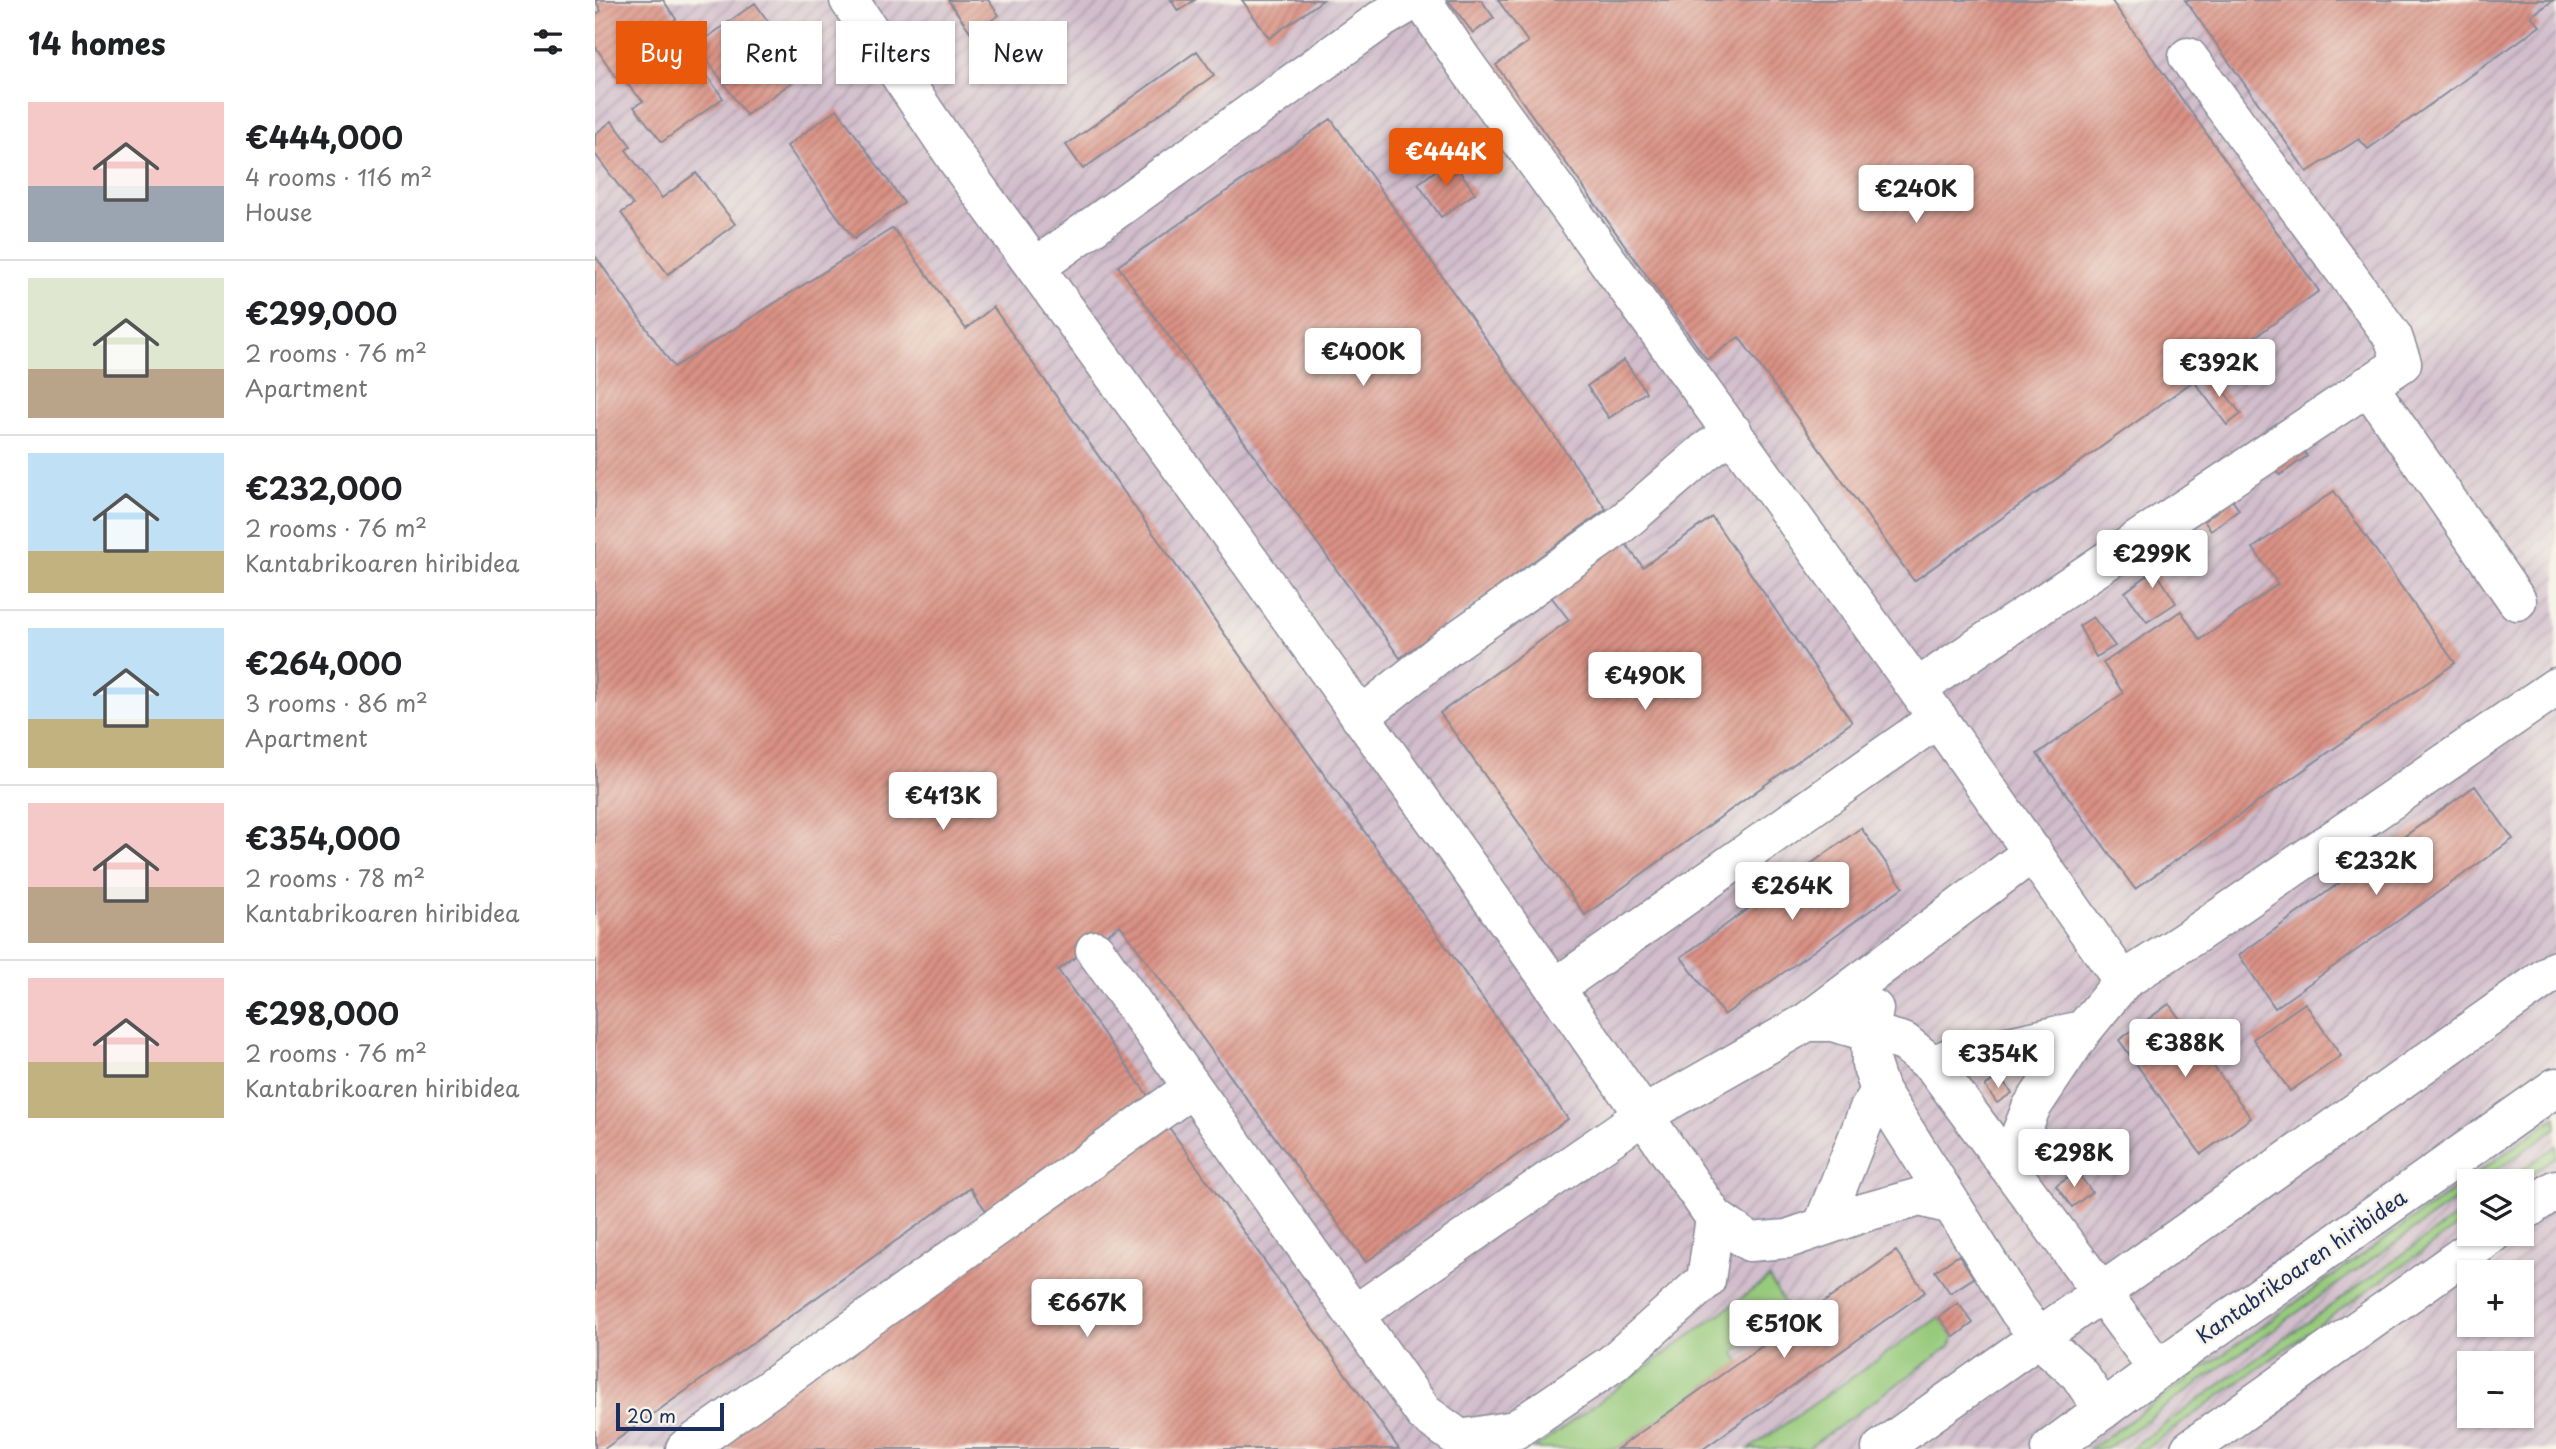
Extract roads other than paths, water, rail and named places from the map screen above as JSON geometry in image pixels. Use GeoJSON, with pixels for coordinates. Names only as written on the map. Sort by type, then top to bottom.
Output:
{"type":"FeatureCollection","features":[{"type":"Feature","properties":{"kind":"main road"},"geometry":{"type":"LineString","coordinates":[[849,0],[964,170],[1555,988],[1715,1218],[1751,1242],[1787,1239],[1920,1197],[1952,1205]]}},
{"type":"Feature","properties":{"kind":"main road"},"geometry":{"type":"LineString","coordinates":[[1036,267],[1382,19],[1414,0]]}},
{"type":"Feature","properties":{"kind":"main road"},"geometry":{"type":"LineString","coordinates":[[1422,0],[1471,72],[1927,703],[2123,981]]}},
{"type":"Feature","properties":{"kind":"main road"},"geometry":{"type":"LineString","coordinates":[[1555,988],[1927,703],[2402,363],[2393,337],[2188,57]]}},
{"type":"Feature","properties":{"kind":"main road"},"geometry":{"type":"LineString","coordinates":[[2368,385],[2517,601]]}},
{"type":"Feature","properties":{"kind":"main road"},"geometry":{"type":"LineString","coordinates":[[1360,717],[1449,646],[1620,525],[1706,451],[1733,432]]}},
{"type":"Feature","properties":{"kind":"main road"},"geometry":{"type":"LineString","coordinates":[[2008,1166],[2031,1108],[2083,1030],[2123,981],[2208,926],[2556,687]]}},
{"type":"Feature","properties":{"kind":"main road"},"geometry":{"type":"LineString","coordinates":[[1354,1315],[1642,1116],[1807,1022],[2033,852]]}},
{"type":"Feature","properties":{"kind":"main road"},"geometry":{"type":"LineString","coordinates":[[1095,950],[1424,1413],[1481,1441],[1515,1430],[1613,1363],[1706,1280],[1715,1218]]}},
{"type":"Feature","properties":{"kind":"main road"},"geometry":{"type":"LineString","coordinates":[[1882,966],[1870,1032],[1871,1064],[1880,1091],[2018,1310],[2039,1338],[2079,1374],[2103,1410]]}},
{"type":"Feature","properties":{"kind":"main road"},"geometry":{"type":"LineString","coordinates":[[1881,1449],[2556,970]]}},
{"type":"Feature","properties":{"kind":"main road"},"geometry":{"type":"LineString","coordinates":[[1807,1022],[1832,1022],[1904,1042],[1934,1066],[2158,1369]]}},
{"type":"Feature","properties":{"kind":"main road"},"geometry":{"type":"LineString","coordinates":[[1934,1066],[1948,1057],[1977,1049],[2004,1047],[2083,1030]]}},
{"type":"Feature","properties":{"kind":"main road","name":"Kantabrikoaren hiribidea"},"geometry":{"type":"LineString","coordinates":[[2050,1449],[2158,1369],[2556,1087]]}},
{"type":"Feature","properties":{"kind":"main road"},"geometry":{"type":"LineString","coordinates":[[685,1449],[1192,1088]]}},
{"type":"Feature","properties":{"kind":"main road"},"geometry":{"type":"LineString","coordinates":[[1822,1227],[1868,1111],[1880,1091]]}},
{"type":"Feature","properties":{"kind":"main road"},"geometry":{"type":"LineString","coordinates":[[2534,1205],[2556,1189]]}},
{"type":"Feature","properties":{"kind":"main road"},"geometry":{"type":"LineString","coordinates":[[2190,1449],[2476,1246]]}}]}
